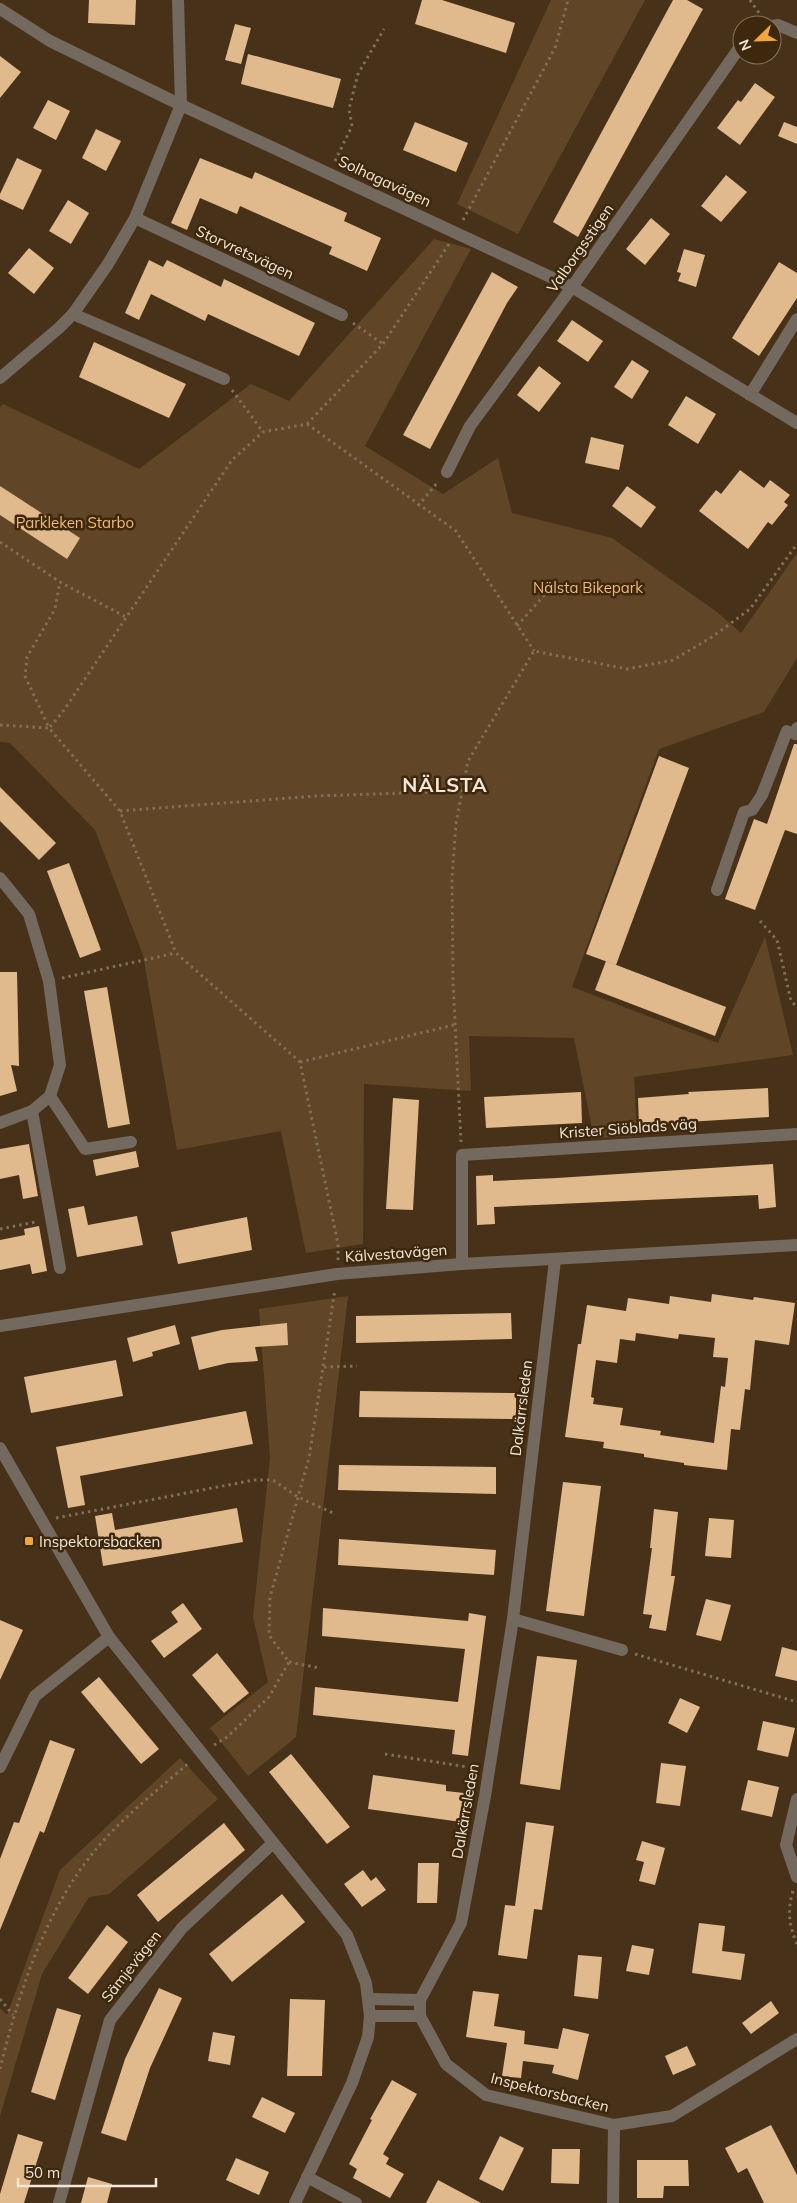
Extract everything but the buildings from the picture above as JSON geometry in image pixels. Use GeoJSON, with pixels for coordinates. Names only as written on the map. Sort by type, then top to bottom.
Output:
{"type":"FeatureCollection","features":[{"type":"Feature","properties":{"kind":"street"},"geometry":{"type":"LineString","coordinates":[[0,378],[73,314],[108,264],[135,218],[181,105],[178,0]]}},
{"type":"Feature","properties":{"kind":"street","name":"Solhagavägen"},"geometry":{"type":"LineString","coordinates":[[0,9],[50,41],[181,105],[572,287],[797,423]]}},
{"type":"Feature","properties":{"kind":"street"},"geometry":{"type":"LineString","coordinates":[[782,26],[797,33]]}},
{"type":"Feature","properties":{"kind":"street","name":"Valborgsstigen"},"geometry":{"type":"LineString","coordinates":[[447,472],[470,426],[572,287],[732,58]]}},
{"type":"Feature","properties":{"kind":"street","name":"Storvretsvägen"},"geometry":{"type":"LineString","coordinates":[[135,218],[342,316]]}},
{"type":"Feature","properties":{"kind":"street"},"geometry":{"type":"LineString","coordinates":[[73,314],[224,379]]}},
{"type":"Feature","properties":{"kind":"street"},"geometry":{"type":"LineString","coordinates":[[750,394],[797,319]]}},
{"type":"Feature","properties":{"kind":"street"},"geometry":{"type":"LineString","coordinates":[[717,890],[744,812],[752,810],[762,795],[793,731]]}},
{"type":"Feature","properties":{"kind":"street"},"geometry":{"type":"LineString","coordinates":[[0,878],[29,914],[49,981],[60,1065],[50,1096],[32,1111],[0,1123]]}},
{"type":"Feature","properties":{"kind":"street"},"geometry":{"type":"LineString","coordinates":[[50,1096],[85,1150],[132,1142]]}},
{"type":"Feature","properties":{"kind":"street"},"geometry":{"type":"LineString","coordinates":[[32,1111],[60,1268]]}},
{"type":"Feature","properties":{"kind":"street","name":"Krister Siöblads väg"},"geometry":{"type":"LineString","coordinates":[[462,1155],[797,1134]]}},
{"type":"Feature","properties":{"kind":"street"},"geometry":{"type":"LineString","coordinates":[[462,1155],[462,1264]]}},
{"type":"Feature","properties":{"kind":"street","name":"Kälvestavägen"},"geometry":{"type":"LineString","coordinates":[[0,1326],[337,1274],[462,1264],[797,1245]]}},
{"type":"Feature","properties":{"kind":"street","name":"Dalkärrsleden"},"geometry":{"type":"LineString","coordinates":[[420,2016],[420,2000],[461,1923],[489,1771],[513,1619],[555,1260]]}},
{"type":"Feature","properties":{"kind":"street"},"geometry":{"type":"LineString","coordinates":[[0,1448],[109,1637],[347,1935],[366,1983],[370,1999],[368,2037],[352,2083],[295,2203]]}},
{"type":"Feature","properties":{"kind":"street"},"geometry":{"type":"LineString","coordinates":[[513,1619],[622,1650]]}},
{"type":"Feature","properties":{"kind":"street"},"geometry":{"type":"LineString","coordinates":[[0,1767],[36,1696],[109,1637]]}},
{"type":"Feature","properties":{"kind":"street"},"geometry":{"type":"LineString","coordinates":[[796,1882],[786,1845],[797,1799]]}},
{"type":"Feature","properties":{"kind":"street","name":"Sämjevägen"},"geometry":{"type":"LineString","coordinates":[[59,2203],[110,2020],[182,1928],[273,1843]]}},
{"type":"Feature","properties":{"kind":"street"},"geometry":{"type":"LineString","coordinates":[[370,1999],[420,2000]]}},
{"type":"Feature","properties":{"kind":"street"},"geometry":{"type":"LineString","coordinates":[[370,2016],[420,2016]]}},
{"type":"Feature","properties":{"kind":"street","name":"Inspektorsbacken"},"geometry":{"type":"LineString","coordinates":[[420,2016],[446,2064],[486,2095],[614,2125],[672,2116],[797,2039]]}},
{"type":"Feature","properties":{"kind":"street"},"geometry":{"type":"LineString","coordinates":[[613,2203],[614,2125]]}},
{"type":"Feature","properties":{"kind":"street"},"geometry":{"type":"LineString","coordinates":[[307,2177],[356,2203]]}},
{"type":"Feature","properties":{"kind":"path"},"geometry":{"type":"LineString","coordinates":[[750,0],[762,15]]}},
{"type":"Feature","properties":{"kind":"path"},"geometry":{"type":"LineString","coordinates":[[329,173],[352,126],[349,109],[358,74],[384,29]]}},
{"type":"Feature","properties":{"kind":"path"},"geometry":{"type":"LineString","coordinates":[[342,316],[383,344]]}},
{"type":"Feature","properties":{"kind":"path"},"geometry":{"type":"LineString","coordinates":[[224,379],[263,432]]}},
{"type":"Feature","properties":{"kind":"path"},"geometry":{"type":"LineString","coordinates":[[49,728],[62,713],[232,460],[263,432],[307,424],[418,506],[456,531],[534,651],[627,669],[673,660],[712,638],[750,609],[797,544]]}},
{"type":"Feature","properties":{"kind":"path"},"geometry":{"type":"LineString","coordinates":[[418,506],[447,472]]}},
{"type":"Feature","properties":{"kind":"path"},"geometry":{"type":"LineString","coordinates":[[0,542],[60,582],[126,617]]}},
{"type":"Feature","properties":{"kind":"path"},"geometry":{"type":"LineString","coordinates":[[60,582],[55,608],[27,657],[25,676],[49,728],[120,811],[176,952],[300,1062],[338,1244],[337,1274],[309,1458],[270,1597],[269,1635],[289,1662],[319,1668]]}},
{"type":"Feature","properties":{"kind":"path"},"geometry":{"type":"LineString","coordinates":[[517,626],[546,593]]}},
{"type":"Feature","properties":{"kind":"path"},"geometry":{"type":"LineString","coordinates":[[462,1155],[454,1025],[452,878],[456,823],[468,761],[534,651]]}},
{"type":"Feature","properties":{"kind":"path"},"geometry":{"type":"LineString","coordinates":[[0,725],[49,728]]}},
{"type":"Feature","properties":{"kind":"path"},"geometry":{"type":"LineString","coordinates":[[120,811],[316,796],[462,791]]}},
{"type":"Feature","properties":{"kind":"path"},"geometry":{"type":"LineString","coordinates":[[760,921],[777,940],[791,1001],[797,1007]]}},
{"type":"Feature","properties":{"kind":"path"},"geometry":{"type":"LineString","coordinates":[[49,981],[176,952]]}},
{"type":"Feature","properties":{"kind":"path"},"geometry":{"type":"LineString","coordinates":[[300,1062],[454,1025]]}},
{"type":"Feature","properties":{"kind":"path"},"geometry":{"type":"LineString","coordinates":[[0,1229],[51,1219]]}},
{"type":"Feature","properties":{"kind":"path"},"geometry":{"type":"LineString","coordinates":[[324,1367],[357,1366]]}},
{"type":"Feature","properties":{"kind":"path"},"geometry":{"type":"LineString","coordinates":[[42,1520],[254,1480],[274,1480],[298,1497],[335,1514]]}},
{"type":"Feature","properties":{"kind":"path"},"geometry":{"type":"LineString","coordinates":[[622,1650],[797,1702]]}},
{"type":"Feature","properties":{"kind":"path"},"geometry":{"type":"LineString","coordinates":[[0,2069],[13,2015],[55,1908],[93,1852],[137,1809],[201,1752],[227,1737],[269,1697],[289,1662]]}},
{"type":"Feature","properties":{"kind":"path"},"geometry":{"type":"LineString","coordinates":[[385,1754],[489,1771]]}},
{"type":"Feature","properties":{"kind":"path"},"geometry":{"type":"LineString","coordinates":[[796,1882],[789,1904],[789,1920],[797,1944]]}},
{"type":"Feature","properties":{"kind":"path"},"geometry":{"type":"LineString","coordinates":[[0,1999],[13,2015]]}},
{"type":"Feature","properties":{"kind":"green space"},"geometry":{"type":"Polygon","coordinates":[[[551,0],[645,0],[518,234],[457,204],[551,0]]]}},
{"type":"Feature","properties":{"kind":"green space"},"geometry":{"type":"Polygon","coordinates":[[[434,239],[471,249],[365,446],[443,494],[498,458],[512,513],[612,538],[717,612],[741,633],[797,553],[797,658],[764,712],[659,749],[572,987],[718,1043],[765,937],[793,1055],[634,1077],[637,1136],[594,1138],[574,1038],[469,1036],[471,1091],[364,1084],[363,1244],[306,1253],[281,1131],[177,1150],[143,955],[95,830],[10,743],[0,742],[0,407],[3,404],[139,469],[251,384],[289,401],[434,239]]]}},
{"type":"Feature","properties":{"kind":"green space"},"geometry":{"type":"Polygon","coordinates":[[[348,1296],[296,1737],[248,1776],[210,1728],[268,1682],[253,1617],[270,1458],[259,1309],[348,1296]]]}},
{"type":"Feature","properties":{"kind":"green space"},"geometry":{"type":"Polygon","coordinates":[[[180,1758],[218,1799],[109,1894],[89,1897],[42,1974],[0,2116],[0,2008],[7,2015],[60,1870],[180,1758]]]}},
{"type":"Feature","properties":{"kind":"place","name":"Inspektorsbacken"},"geometry":{"type":"Point","coordinates":[29,1541]}},
{"type":"Feature","properties":{"kind":"district","name":"NÄLSTA"},"geometry":{"type":"Point","coordinates":[445,784]}},
{"type":"Feature","properties":{"kind":"park label","name":"Parkleken Starbo"},"geometry":{"type":"Point","coordinates":[75,522]}},
{"type":"Feature","properties":{"kind":"park label","name":"Nälsta Bikepark"},"geometry":{"type":"Point","coordinates":[588,587]}}]}
